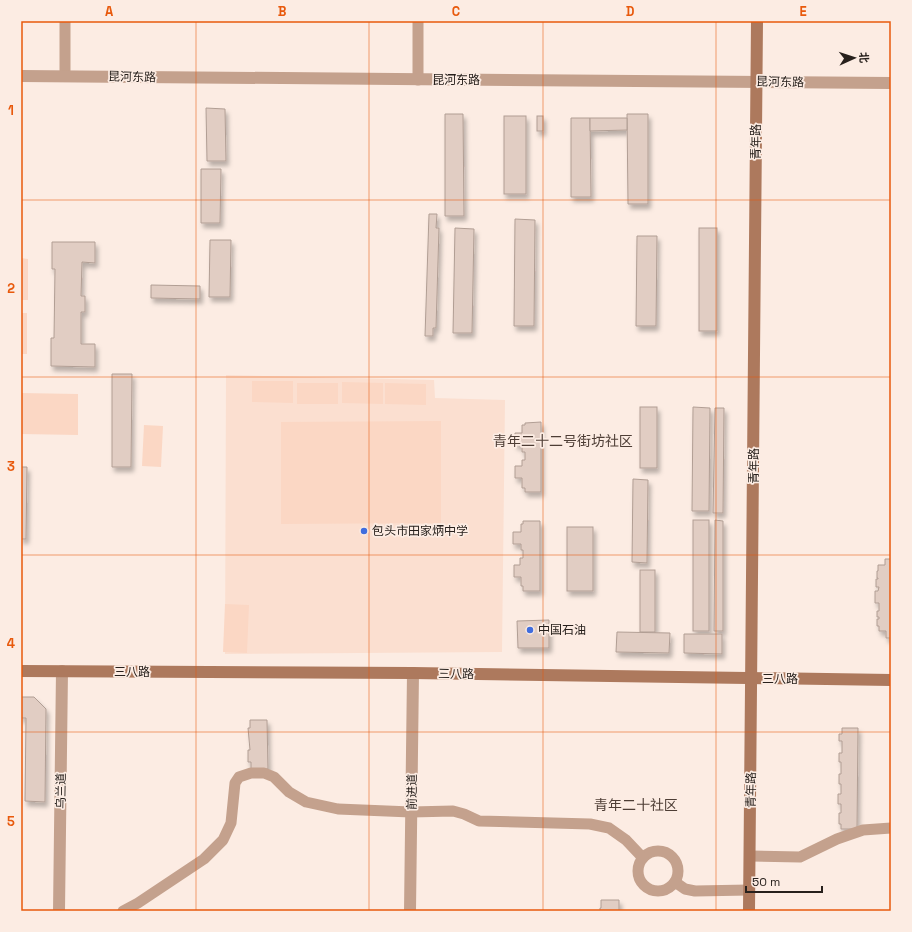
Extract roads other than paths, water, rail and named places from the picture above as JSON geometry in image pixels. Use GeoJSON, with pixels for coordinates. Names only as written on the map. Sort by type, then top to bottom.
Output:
{"type":"FeatureCollection","features":[{"type":"Feature","properties":{"kind":"main road","name":"青年路"},"geometry":{"type":"LineString","coordinates":[[749,911],[757,21]]}},
{"type":"Feature","properties":{"kind":"main road","name":"三八路"},"geometry":{"type":"LineString","coordinates":[[21,671],[413,673],[891,680]]}},
{"type":"Feature","properties":{"kind":"street"},"geometry":{"type":"LineString","coordinates":[[65,21],[65,76]]}},
{"type":"Feature","properties":{"kind":"street"},"geometry":{"type":"LineString","coordinates":[[418,21],[418,80]]}},
{"type":"Feature","properties":{"kind":"street","name":"昆河东路"},"geometry":{"type":"LineString","coordinates":[[21,76],[891,83]]}},
{"type":"Feature","properties":{"kind":"street","name":"乌兰道"},"geometry":{"type":"LineString","coordinates":[[59,911],[62,671]]}},
{"type":"Feature","properties":{"kind":"street","name":"前进道"},"geometry":{"type":"LineString","coordinates":[[410,911],[413,673]]}},
{"type":"Feature","properties":{"kind":"street"},"geometry":{"type":"LineString","coordinates":[[123,911],[138,903],[204,859],[223,840],[231,822],[235,783],[239,777],[251,773],[264,773],[274,777],[289,792],[306,802],[338,809],[453,812],[464,814],[479,821],[590,824],[609,828],[626,840],[643,858]]}},
{"type":"Feature","properties":{"kind":"street"},"geometry":{"type":"LineString","coordinates":[[750,856],[800,857],[837,839],[863,830],[891,828]]}},
{"type":"Feature","properties":{"kind":"street"},"geometry":{"type":"LineString","coordinates":[[660,850],[667,852],[674,857],[678,864],[678,872],[675,882],[672,886],[665,890],[658,891],[650,889],[643,884],[639,878],[638,870],[640,862],[652,851],[660,850]]}},
{"type":"Feature","properties":{"kind":"street"},"geometry":{"type":"LineString","coordinates":[[675,882],[684,889],[695,891],[749,890]]}},
{"type":"Feature","properties":{"kind":"place","name":"包头市田家炳中学"},"geometry":{"type":"Point","coordinates":[364,531]}},
{"type":"Feature","properties":{"kind":"place","name":"中国石油"},"geometry":{"type":"Point","coordinates":[530,630]}},
{"type":"Feature","properties":{"kind":"district","name":"青年二十二号街坊社区"},"geometry":{"type":"Point","coordinates":[563,441]}},
{"type":"Feature","properties":{"kind":"district","name":"青年二十社区"},"geometry":{"type":"Point","coordinates":[636,805]}}]}
